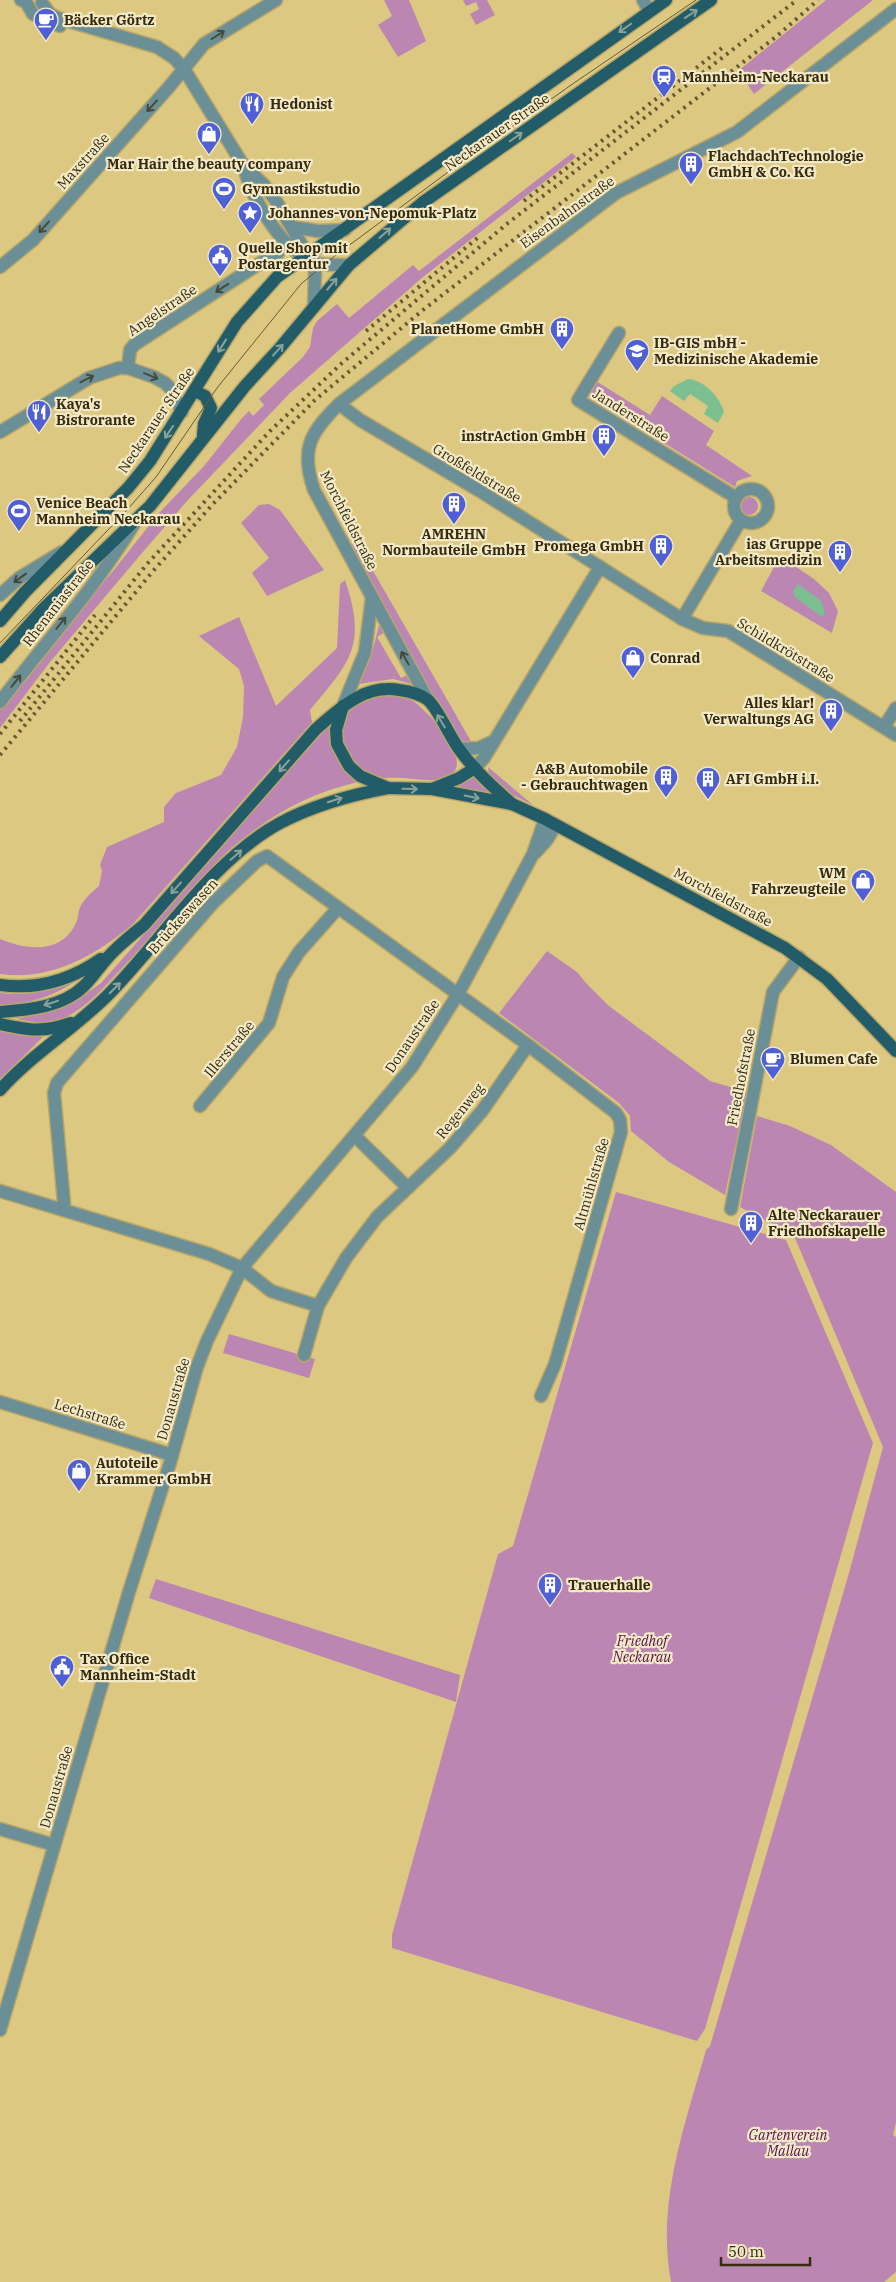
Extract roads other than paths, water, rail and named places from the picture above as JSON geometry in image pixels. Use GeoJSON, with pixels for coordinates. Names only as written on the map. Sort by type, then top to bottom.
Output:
{"type":"FeatureCollection","features":[{"type":"Feature","properties":{"kind":"main road","name":"Neckarauer Straße"},"geometry":{"type":"LineString","coordinates":[[0,621],[25,592],[128,488],[150,461],[237,322],[277,277],[308,257],[646,5],[666,0]]}},
{"type":"Feature","properties":{"kind":"main road","name":"Neckarauer Straße"},"geometry":{"type":"LineString","coordinates":[[0,657],[44,608],[136,520],[172,481],[203,438],[245,386],[349,265],[422,203],[711,0]]}},
{"type":"Feature","properties":{"kind":"main road"},"geometry":{"type":"LineString","coordinates":[[194,391],[205,396],[211,408],[204,424],[203,438]]}},
{"type":"Feature","properties":{"kind":"main road"},"geometry":{"type":"LineString","coordinates":[[0,986],[17,988],[52,983],[88,968],[114,951],[144,925],[316,729],[343,706],[376,689],[388,688],[409,691],[428,700]]}},
{"type":"Feature","properties":{"kind":"main road","name":"Morchfeldstraße"},"geometry":{"type":"LineString","coordinates":[[428,700],[459,749],[474,768],[512,804]]}},
{"type":"Feature","properties":{"kind":"main road","name":"Morchfeldstraße"},"geometry":{"type":"LineString","coordinates":[[343,706],[336,730],[337,744],[349,766],[360,776],[388,788],[432,789],[512,804],[550,822],[763,936],[798,957],[827,979],[895,1048]]}},
{"type":"Feature","properties":{"kind":"main road","name":"Morchfeldstraße"},"geometry":{"type":"LineString","coordinates":[[432,789],[459,778],[474,768]]}},
{"type":"Feature","properties":{"kind":"main road"},"geometry":{"type":"LineString","coordinates":[[0,1090],[127,976],[210,880],[254,841],[278,824],[323,804],[354,794],[388,788]]}},
{"type":"Feature","properties":{"kind":"main road"},"geometry":{"type":"LineString","coordinates":[[0,1012],[49,1005],[68,997],[83,987],[114,951]]}},
{"type":"Feature","properties":{"kind":"main road"},"geometry":{"type":"LineString","coordinates":[[0,1024],[36,1031],[79,1021]]}},
{"type":"Feature","properties":{"kind":"street","name":"Maxstraße"},"geometry":{"type":"LineString","coordinates":[[0,267],[33,240],[204,44],[276,0]]}},
{"type":"Feature","properties":{"kind":"street"},"geometry":{"type":"LineString","coordinates":[[24,1],[34,14],[52,24],[91,33],[102,32]]}},
{"type":"Feature","properties":{"kind":"street"},"geometry":{"type":"LineString","coordinates":[[24,1],[42,1],[50,14],[90,26],[102,32],[157,47],[174,58],[184,69],[243,165],[250,186],[277,233],[308,257],[323,264],[349,265]]}},
{"type":"Feature","properties":{"kind":"street","name":"Eisenbahnstraße"},"geometry":{"type":"LineString","coordinates":[[339,404],[616,193],[737,132],[896,9]]}},
{"type":"Feature","properties":{"kind":"street"},"geometry":{"type":"LineString","coordinates":[[243,165],[264,184],[292,227],[308,257],[315,272],[314,306]]}},
{"type":"Feature","properties":{"kind":"street"},"geometry":{"type":"LineString","coordinates":[[292,227],[315,231],[344,230]]}},
{"type":"Feature","properties":{"kind":"street"},"geometry":{"type":"LineString","coordinates":[[277,233],[277,277]]}},
{"type":"Feature","properties":{"kind":"street","name":"Angelstraße"},"geometry":{"type":"LineString","coordinates":[[128,368],[130,350],[134,346],[254,267],[278,254]]}},
{"type":"Feature","properties":{"kind":"street","name":"Janderstraße"},"geometry":{"type":"LineString","coordinates":[[619,333],[578,400],[735,497]]}},
{"type":"Feature","properties":{"kind":"street"},"geometry":{"type":"LineString","coordinates":[[0,432],[89,378],[110,370],[128,368],[154,377],[171,389],[182,412]]}},
{"type":"Feature","properties":{"kind":"street","name":"Großfeldstraße"},"geometry":{"type":"LineString","coordinates":[[339,404],[360,420],[480,491],[600,567]]}},
{"type":"Feature","properties":{"kind":"street","name":"Morchfeldstraße"},"geometry":{"type":"LineString","coordinates":[[339,404],[314,432],[309,444],[307,471],[314,490],[428,700]]}},
{"type":"Feature","properties":{"kind":"street"},"geometry":{"type":"LineString","coordinates":[[750,488],[760,491],[767,499],[767,510],[759,521],[746,523],[741,520],[734,510],[735,497],[741,491],[750,488]]}},
{"type":"Feature","properties":{"kind":"street","name":"Rhenaniastraße"},"geometry":{"type":"LineString","coordinates":[[0,702],[86,592],[121,545],[136,520]]}},
{"type":"Feature","properties":{"kind":"street"},"geometry":{"type":"LineString","coordinates":[[682,619],[741,520]]}},
{"type":"Feature","properties":{"kind":"street","name":"Rhenaniastraße"},"geometry":{"type":"LineString","coordinates":[[0,595],[19,578],[72,545]]}},
{"type":"Feature","properties":{"kind":"street"},"geometry":{"type":"LineString","coordinates":[[474,768],[484,758],[600,567]]}},
{"type":"Feature","properties":{"kind":"street","name":"Schildkrötstraße"},"geometry":{"type":"LineString","coordinates":[[600,567],[682,619],[703,628],[728,631],[896,735]]}},
{"type":"Feature","properties":{"kind":"street","name":"Morchfeldstraße"},"geometry":{"type":"LineString","coordinates":[[343,706],[365,652],[372,597]]}},
{"type":"Feature","properties":{"kind":"street"},"geometry":{"type":"LineString","coordinates":[[369,620],[382,616]]}},
{"type":"Feature","properties":{"kind":"street"},"geometry":{"type":"LineString","coordinates":[[884,727],[896,708]]}},
{"type":"Feature","properties":{"kind":"street"},"geometry":{"type":"LineString","coordinates":[[459,749],[478,748],[494,741]]}},
{"type":"Feature","properties":{"kind":"street","name":"Donaustraße"},"geometry":{"type":"LineString","coordinates":[[0,2030],[129,1592],[172,1456],[196,1367],[230,1290],[242,1268],[412,1067],[458,994],[533,854],[546,841],[550,822]]}},
{"type":"Feature","properties":{"kind":"street","name":"Brückeswasen"},"geometry":{"type":"LineString","coordinates":[[63,1210],[64,1203],[54,1093],[57,1083],[212,904],[257,861],[267,856],[458,994]]}},
{"type":"Feature","properties":{"kind":"street","name":"Illerstraße"},"geometry":{"type":"LineString","coordinates":[[200,1106],[269,1023],[283,977],[299,952],[338,908]]}},
{"type":"Feature","properties":{"kind":"street","name":"Friedhofstraße"},"geometry":{"type":"LineString","coordinates":[[731,1209],[773,992],[798,957]]}},
{"type":"Feature","properties":{"kind":"street","name":"Altmühlstraße"},"geometry":{"type":"LineString","coordinates":[[458,994],[616,1113],[620,1120],[621,1132],[556,1364],[541,1396]]}},
{"type":"Feature","properties":{"kind":"street","name":"Regenweg"},"geometry":{"type":"LineString","coordinates":[[304,1355],[318,1306],[346,1258],[372,1223],[407,1187],[450,1148],[482,1111],[528,1045]]}},
{"type":"Feature","properties":{"kind":"street"},"geometry":{"type":"LineString","coordinates":[[355,1136],[407,1187]]}},
{"type":"Feature","properties":{"kind":"street"},"geometry":{"type":"LineString","coordinates":[[0,1191],[209,1254],[242,1268],[271,1291],[318,1306]]}},
{"type":"Feature","properties":{"kind":"street","name":"Lechstraße"},"geometry":{"type":"LineString","coordinates":[[0,1402],[172,1456]]}},
{"type":"Feature","properties":{"kind":"street"},"geometry":{"type":"LineString","coordinates":[[0,1829],[54,1845]]}},
{"type":"Feature","properties":{"kind":"tram line"},"geometry":{"type":"LineString","coordinates":[[0,643],[156,477],[217,388],[301,284],[336,255],[459,164],[696,0]]}},
{"type":"Feature","properties":{"kind":"railway"},"geometry":{"type":"LineString","coordinates":[[20,721],[147,564],[270,431],[342,363],[508,223],[797,0]]}},
{"type":"Feature","properties":{"kind":"railway"},"geometry":{"type":"LineString","coordinates":[[0,755],[154,570],[213,504],[315,400],[423,310],[777,36],[818,0]]}},
{"type":"Feature","properties":{"kind":"railway"},"geometry":{"type":"LineString","coordinates":[[524,201],[722,48]]}},
{"type":"Feature","properties":{"kind":"railway"},"geometry":{"type":"LineString","coordinates":[[366,331],[481,235]]}},
{"type":"Feature","properties":{"kind":"railway"},"geometry":{"type":"LineString","coordinates":[[0,734],[95,615]]}},
{"type":"Feature","properties":{"kind":"place","name":"Bäcker Görtz"},"geometry":{"type":"Point","coordinates":[46,41]}},
{"type":"Feature","properties":{"kind":"place","name":"Mannheim-Neckarau"},"geometry":{"type":"Point","coordinates":[664,98]}},
{"type":"Feature","properties":{"kind":"place","name":"Hedonist"},"geometry":{"type":"Point","coordinates":[252,125]}},
{"type":"Feature","properties":{"kind":"place","name":"Mar Hair the beauty company"},"geometry":{"type":"Point","coordinates":[209,155]}},
{"type":"Feature","properties":{"kind":"place","name":"FlachdachTechnologie GmbH & Co. KG"},"geometry":{"type":"Point","coordinates":[691,185]}},
{"type":"Feature","properties":{"kind":"place","name":"Gymnastikstudio"},"geometry":{"type":"Point","coordinates":[224,210]}},
{"type":"Feature","properties":{"kind":"place","name":"Johannes-von-Nepomuk-Platz"},"geometry":{"type":"Point","coordinates":[250,234]}},
{"type":"Feature","properties":{"kind":"place","name":"Quelle Shop mit Postargentur"},"geometry":{"type":"Point","coordinates":[220,277]}},
{"type":"Feature","properties":{"kind":"place","name":"PlanetHome GmbH"},"geometry":{"type":"Point","coordinates":[562,350]}},
{"type":"Feature","properties":{"kind":"place","name":"IB-GIS mbH - Medizinische Akademie"},"geometry":{"type":"Point","coordinates":[637,372]}},
{"type":"Feature","properties":{"kind":"place","name":"Kaya's Bistrorante"},"geometry":{"type":"Point","coordinates":[39,433]}},
{"type":"Feature","properties":{"kind":"place","name":"instrAction GmbH"},"geometry":{"type":"Point","coordinates":[604,457]}},
{"type":"Feature","properties":{"kind":"place","name":"AMREHN Normbauteile GmbH"},"geometry":{"type":"Point","coordinates":[454,525]}},
{"type":"Feature","properties":{"kind":"place","name":"Venice Beach Mannheim Neckarau"},"geometry":{"type":"Point","coordinates":[19,532]}},
{"type":"Feature","properties":{"kind":"place","name":"Promega GmbH"},"geometry":{"type":"Point","coordinates":[661,567]}},
{"type":"Feature","properties":{"kind":"place","name":"ias Gruppe Arbeitsmedizin"},"geometry":{"type":"Point","coordinates":[840,573]}},
{"type":"Feature","properties":{"kind":"place","name":"Conrad"},"geometry":{"type":"Point","coordinates":[633,679]}},
{"type":"Feature","properties":{"kind":"place","name":"Alles klar! Verwaltungs AG"},"geometry":{"type":"Point","coordinates":[831,732]}},
{"type":"Feature","properties":{"kind":"place","name":"A&B Automobile - Gebrauchtwagen"},"geometry":{"type":"Point","coordinates":[666,798]}},
{"type":"Feature","properties":{"kind":"place","name":"AFI GmbH i.I."},"geometry":{"type":"Point","coordinates":[708,800]}},
{"type":"Feature","properties":{"kind":"place","name":"WM Fahrzeugteile"},"geometry":{"type":"Point","coordinates":[863,902]}},
{"type":"Feature","properties":{"kind":"place","name":"Blumen Cafe"},"geometry":{"type":"Point","coordinates":[773,1080]}},
{"type":"Feature","properties":{"kind":"place","name":"Alte Neckarauer Friedhofskapelle"},"geometry":{"type":"Point","coordinates":[751,1244]}},
{"type":"Feature","properties":{"kind":"place","name":"Autoteile Krammer GmbH"},"geometry":{"type":"Point","coordinates":[79,1492]}},
{"type":"Feature","properties":{"kind":"place","name":"Trauerhalle"},"geometry":{"type":"Point","coordinates":[550,1606]}},
{"type":"Feature","properties":{"kind":"place","name":"Tax Office Mannheim-Stadt"},"geometry":{"type":"Point","coordinates":[62,1688]}},
{"type":"Feature","properties":{"kind":"park label","name":"Friedhof Neckarau"},"geometry":{"type":"Point","coordinates":[642,1649]}},
{"type":"Feature","properties":{"kind":"park label","name":"Gartenverein Mallau"},"geometry":{"type":"Point","coordinates":[788,2144]}}]}
